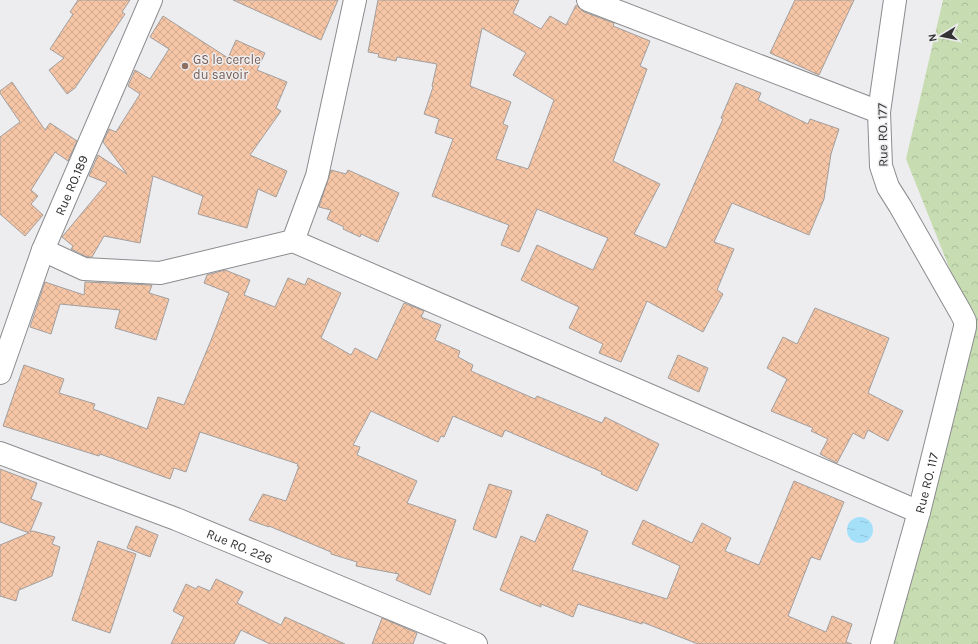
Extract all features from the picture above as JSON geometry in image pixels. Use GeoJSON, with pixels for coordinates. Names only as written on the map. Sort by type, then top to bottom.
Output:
{"type":"FeatureCollection","features":[{"type":"Feature","properties":{"kind":"street","name":"Rue RO.189"},"geometry":{"type":"LineString","coordinates":[[0,373],[43,250],[151,0]]}},
{"type":"Feature","properties":{"kind":"street"},"geometry":{"type":"LineString","coordinates":[[293,241],[317,176],[355,0]]}},
{"type":"Feature","properties":{"kind":"street"},"geometry":{"type":"LineString","coordinates":[[588,0],[879,112]]}},
{"type":"Feature","properties":{"kind":"street","name":"Rue RO. 177"},"geometry":{"type":"LineString","coordinates":[[895,0],[879,112],[881,166],[888,187],[965,321]]}},
{"type":"Feature","properties":{"kind":"street"},"geometry":{"type":"LineString","coordinates":[[43,250],[84,269],[160,273],[293,241],[918,512]]}},
{"type":"Feature","properties":{"kind":"street","name":"Rue RO. 117"},"geometry":{"type":"LineString","coordinates":[[882,644],[964,333],[965,321]]}},
{"type":"Feature","properties":{"kind":"street","name":"Rue RO. 226"},"geometry":{"type":"LineString","coordinates":[[0,453],[176,519],[476,644]]}},
{"type":"Feature","properties":{"kind":"green space"},"geometry":{"type":"Polygon","coordinates":[[[943,0],[978,0],[978,644],[893,644],[970,320],[906,159],[943,0]]]}},
{"type":"Feature","properties":{"kind":"water"},"geometry":{"type":"Polygon","coordinates":[[[860,517],[869,521],[873,530],[869,539],[860,543],[851,539],[847,530],[851,521],[860,517]]]}},
{"type":"Feature","properties":{"kind":"building"},"geometry":{"type":"Polygon","coordinates":[[[78,0],[130,0],[122,12],[125,14],[75,88],[67,94],[49,70],[64,58],[50,49],[73,14],[70,12],[78,0]]]}},
{"type":"Feature","properties":{"kind":"building"},"geometry":{"type":"Polygon","coordinates":[[[233,0],[338,0],[321,40],[233,0]]]}},
{"type":"Feature","properties":{"kind":"building"},"geometry":{"type":"Polygon","coordinates":[[[378,0],[519,0],[513,13],[541,29],[550,16],[566,25],[576,5],[584,12],[614,23],[613,26],[650,41],[640,66],[647,69],[613,161],[660,184],[634,234],[666,248],[723,119],[721,118],[736,83],[761,93],[758,100],[808,124],[810,119],[839,129],[831,154],[824,199],[809,235],[732,203],[714,242],[734,249],[717,290],[723,294],[703,332],[647,301],[621,362],[599,353],[603,344],[569,328],[579,307],[521,280],[537,245],[593,270],[608,238],[537,209],[519,252],[501,245],[509,225],[432,196],[453,139],[435,133],[439,119],[424,114],[433,87],[437,64],[397,57],[396,61],[378,57],[379,54],[368,52],[378,0]],[[482,28],[470,86],[511,102],[503,124],[508,126],[496,159],[528,169],[554,100],[513,75],[526,53],[482,28]]]}},
{"type":"Feature","properties":{"kind":"building"},"geometry":{"type":"Polygon","coordinates":[[[795,0],[854,0],[819,75],[770,53],[795,0]]]}},
{"type":"Feature","properties":{"kind":"building"},"geometry":{"type":"Polygon","coordinates":[[[163,16],[228,58],[236,40],[265,53],[257,70],[287,82],[276,108],[281,111],[250,155],[287,171],[276,197],[258,189],[247,228],[198,214],[203,196],[153,176],[140,243],[104,236],[92,257],[87,257],[71,249],[73,246],[62,237],[107,183],[89,176],[98,155],[127,174],[103,142],[109,129],[116,132],[140,94],[128,86],[135,70],[150,79],[169,49],[150,37],[163,16]]]}},
{"type":"Feature","properties":{"kind":"building"},"geometry":{"type":"Polygon","coordinates":[[[12,82],[45,130],[50,123],[77,141],[68,161],[55,152],[31,190],[38,196],[31,204],[43,215],[25,236],[0,214],[0,137],[20,122],[0,93],[0,91],[12,82]]]}},
{"type":"Feature","properties":{"kind":"building"},"geometry":{"type":"Polygon","coordinates":[[[331,170],[346,174],[348,170],[399,193],[378,242],[361,234],[360,237],[343,229],[344,227],[327,219],[331,210],[319,207],[331,170]]]}},
{"type":"Feature","properties":{"kind":"building"},"geometry":{"type":"Polygon","coordinates":[[[225,270],[250,280],[244,295],[275,307],[288,278],[305,285],[308,278],[341,293],[321,338],[351,355],[355,348],[377,360],[404,303],[424,311],[421,317],[441,325],[435,340],[460,351],[458,357],[473,365],[471,371],[535,399],[537,396],[602,423],[605,417],[659,444],[637,491],[601,474],[602,472],[505,430],[502,437],[453,416],[444,437],[441,436],[438,442],[371,411],[353,445],[360,447],[357,455],[417,481],[407,503],[456,520],[430,595],[396,580],[399,574],[356,566],[357,562],[331,554],[331,552],[269,526],[249,520],[263,494],[286,501],[299,466],[297,466],[298,464],[200,432],[186,472],[174,468],[170,479],[100,454],[99,456],[3,426],[24,365],[64,379],[59,393],[95,404],[93,409],[147,429],[158,397],[184,405],[229,293],[204,283],[207,275],[225,270]]]}},
{"type":"Feature","properties":{"kind":"building"},"geometry":{"type":"Polygon","coordinates":[[[45,282],[84,295],[85,282],[152,285],[149,293],[169,299],[156,340],[115,328],[120,310],[60,304],[51,334],[30,327],[45,282]]]}},
{"type":"Feature","properties":{"kind":"building"},"geometry":{"type":"Polygon","coordinates":[[[815,308],[889,338],[868,393],[903,411],[888,441],[868,430],[864,439],[853,433],[837,463],[820,454],[828,439],[811,431],[813,428],[771,411],[787,379],[767,368],[783,337],[797,344],[815,308]]]}},
{"type":"Feature","properties":{"kind":"building"},"geometry":{"type":"Polygon","coordinates":[[[678,355],[708,368],[699,392],[668,378],[678,355]]]}},
{"type":"Feature","properties":{"kind":"building"},"geometry":{"type":"Polygon","coordinates":[[[0,469],[37,483],[31,499],[42,503],[30,532],[33,531],[55,537],[52,544],[60,547],[52,576],[19,590],[16,601],[0,596],[0,545],[29,533],[0,522],[0,469]]]}},
{"type":"Feature","properties":{"kind":"building"},"geometry":{"type":"Polygon","coordinates":[[[794,481],[844,502],[820,560],[811,557],[788,616],[826,632],[832,616],[852,624],[846,642],[852,644],[698,644],[642,622],[642,624],[578,604],[573,617],[541,604],[541,607],[500,590],[521,536],[535,542],[547,514],[588,531],[572,570],[667,599],[680,566],[632,544],[643,520],[692,543],[702,523],[731,538],[725,551],[759,565],[794,481]]]}},
{"type":"Feature","properties":{"kind":"building"},"geometry":{"type":"Polygon","coordinates":[[[489,484],[512,491],[496,538],[473,529],[489,484]]]}},
{"type":"Feature","properties":{"kind":"building"},"geometry":{"type":"Polygon","coordinates":[[[136,526],[158,535],[150,557],[127,548],[136,526]]]}},
{"type":"Feature","properties":{"kind":"building"},"geometry":{"type":"Polygon","coordinates":[[[98,541],[136,554],[110,633],[72,620],[98,541]]]}},
{"type":"Feature","properties":{"kind":"building"},"geometry":{"type":"Polygon","coordinates":[[[216,579],[243,592],[237,603],[281,625],[285,617],[345,644],[270,644],[241,630],[234,644],[171,644],[184,617],[173,611],[186,584],[196,589],[198,586],[210,591],[216,579]]]}},
{"type":"Feature","properties":{"kind":"building"},"geometry":{"type":"Polygon","coordinates":[[[382,618],[417,633],[413,644],[372,644],[382,618]]]}},
{"type":"Feature","properties":{"kind":"place","name":"GS le cercle du savoir"},"geometry":{"type":"Point","coordinates":[185,66]}}]}
